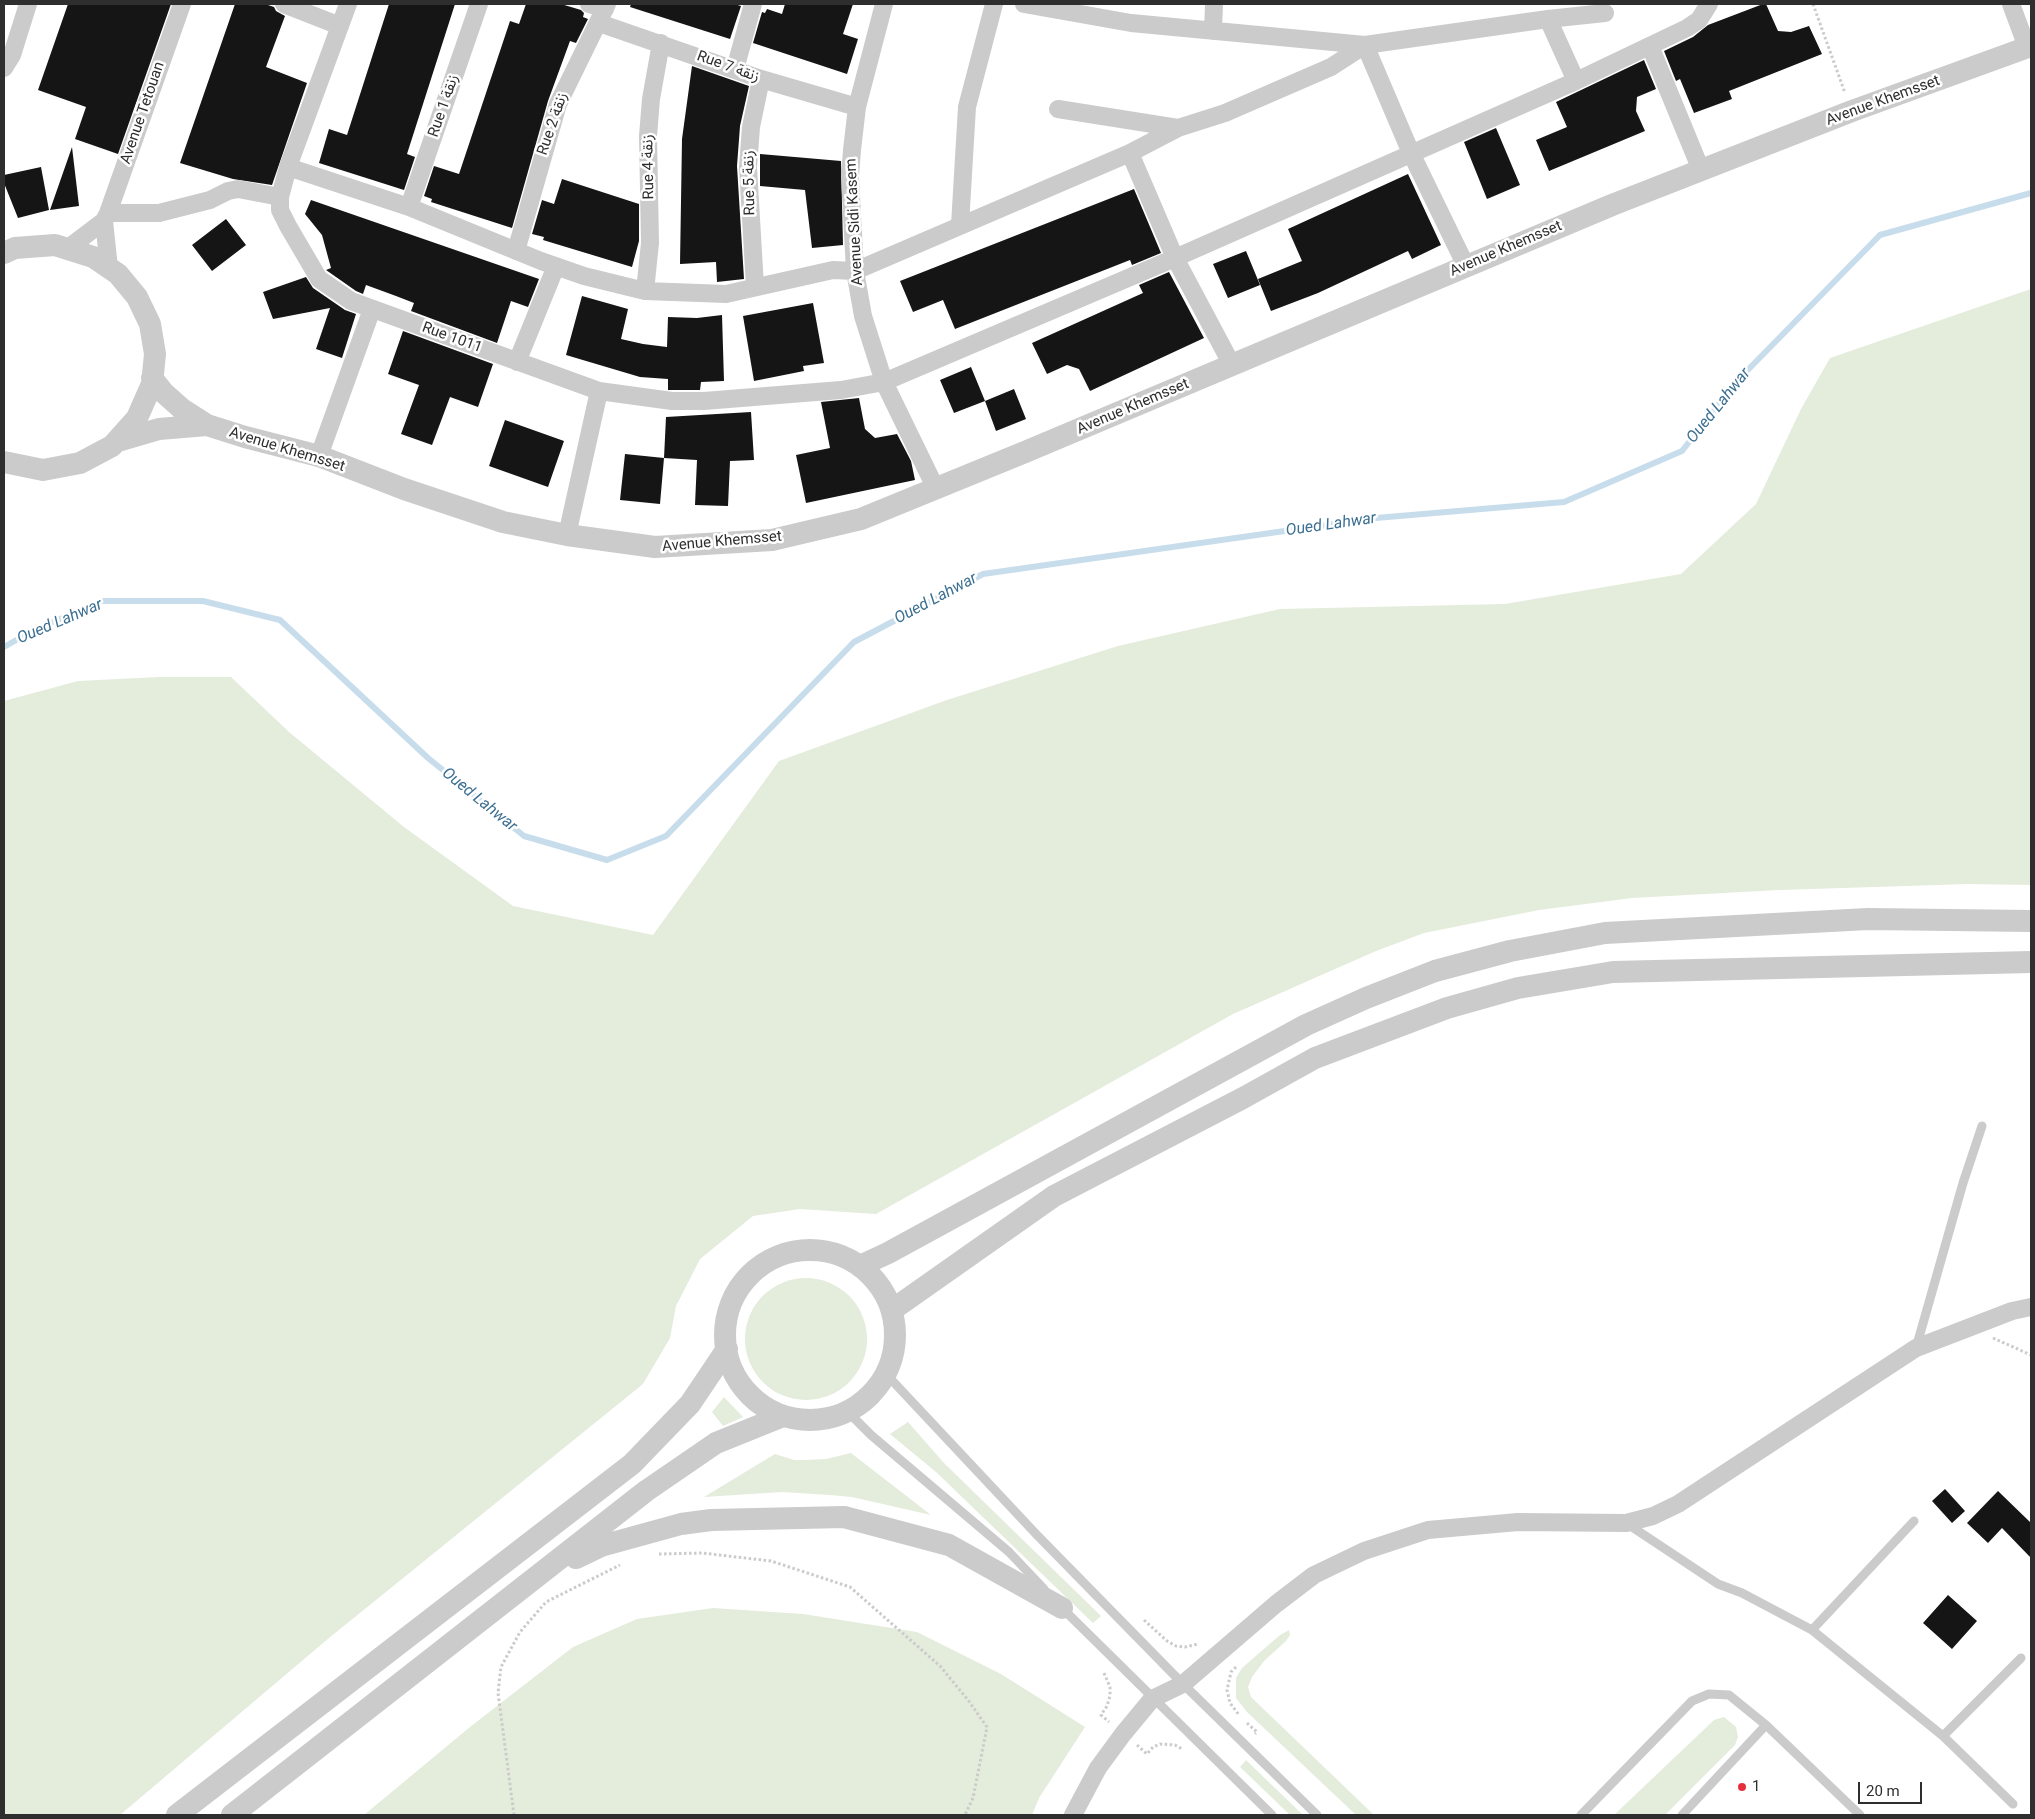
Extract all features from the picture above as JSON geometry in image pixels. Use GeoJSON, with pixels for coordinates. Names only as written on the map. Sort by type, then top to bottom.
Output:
{"type":"FeatureCollection","features":[{"type":"Feature","properties":{"kind":"street"},"geometry":{"type":"LineString","coordinates":[[4,68],[12,55],[28,4]]}},
{"type":"Feature","properties":{"kind":"street","name":"Avenue Tetouan"},"geometry":{"type":"LineString","coordinates":[[109,268],[106,217],[182,4]]}},
{"type":"Feature","properties":{"kind":"street"},"geometry":{"type":"LineString","coordinates":[[284,4],[340,26]]}},
{"type":"Feature","properties":{"kind":"street","name":"Rue 1011"},"geometry":{"type":"LineString","coordinates":[[348,4],[288,166],[280,197],[280,210],[320,279],[350,301],[599,391],[672,401],[704,401],[841,390],[884,382],[1175,258],[1576,81],[1688,28],[1699,20],[1709,4]]}},
{"type":"Feature","properties":{"kind":"street","name":"Rue 1 زنقة"},"geometry":{"type":"LineString","coordinates":[[409,207],[479,4]]}},
{"type":"Feature","properties":{"kind":"street"},"geometry":{"type":"LineString","coordinates":[[735,69],[753,4]]}},
{"type":"Feature","properties":{"kind":"street","name":"Avenue Sidi Kasem"},"geometry":{"type":"LineString","coordinates":[[884,4],[857,107],[850,177],[855,271],[863,316],[884,382],[936,489]]}},
{"type":"Feature","properties":{"kind":"street"},"geometry":{"type":"LineString","coordinates":[[960,225],[967,107],[994,4]]}},
{"type":"Feature","properties":{"kind":"street"},"geometry":{"type":"LineString","coordinates":[[1024,4],[1131,23],[1366,45],[1548,19],[1605,13]]}},
{"type":"Feature","properties":{"kind":"street"},"geometry":{"type":"LineString","coordinates":[[1213,31],[1214,4]]}},
{"type":"Feature","properties":{"kind":"street"},"geometry":{"type":"LineString","coordinates":[[2011,4],[2029,46]]}},
{"type":"Feature","properties":{"kind":"street","name":"Rue 7 زنقة"},"geometry":{"type":"LineString","coordinates":[[600,10],[661,43],[760,79],[857,107]]}},
{"type":"Feature","properties":{"kind":"street","name":"Rue 2 زنقة"},"geometry":{"type":"LineString","coordinates":[[516,251],[556,110],[600,10]]}},
{"type":"Feature","properties":{"kind":"street"},"geometry":{"type":"LineString","coordinates":[[1548,19],[1576,81]]}},
{"type":"Feature","properties":{"kind":"street","name":"Rue 4 زنقة"},"geometry":{"type":"LineString","coordinates":[[645,292],[650,243],[648,136],[650,99],[661,43]]}},
{"type":"Feature","properties":{"kind":"street"},"geometry":{"type":"LineString","coordinates":[[288,166],[409,207],[556,266],[645,292],[705,295],[726,294],[833,270],[855,271],[1130,153],[1178,128],[1225,113],[1331,67],[1366,45]]}},
{"type":"Feature","properties":{"kind":"street"},"geometry":{"type":"LineString","coordinates":[[1366,45],[1411,153],[1466,266]]}},
{"type":"Feature","properties":{"kind":"street"},"geometry":{"type":"LineString","coordinates":[[1650,46],[1701,170]]}},
{"type":"Feature","properties":{"kind":"street","name":"Avenue Khemsset"},"geometry":{"type":"LineString","coordinates":[[152,378],[164,393],[182,409],[207,425],[245,438],[319,456],[404,490],[503,522],[567,535],[655,548],[772,540],[862,519],[1466,266],[1701,170],[1852,111],[2029,46]]}},
{"type":"Feature","properties":{"kind":"street","name":"Rue 5 زنقة"},"geometry":{"type":"LineString","coordinates":[[755,287],[748,167],[751,127],[760,79]]}},
{"type":"Feature","properties":{"kind":"street"},"geometry":{"type":"LineString","coordinates":[[1058,109],[1178,128]]}},
{"type":"Feature","properties":{"kind":"street"},"geometry":{"type":"LineString","coordinates":[[1130,153],[1175,258],[1232,365]]}},
{"type":"Feature","properties":{"kind":"street"},"geometry":{"type":"LineString","coordinates":[[67,249],[106,217],[159,213],[210,200],[228,191],[238,189],[280,197]]}},
{"type":"Feature","properties":{"kind":"street"},"geometry":{"type":"LineString","coordinates":[[4,252],[15,248],[55,245],[93,257],[118,274],[137,297],[150,324],[155,354],[152,378],[137,418],[116,441],[80,463],[43,470],[7,466]]}},
{"type":"Feature","properties":{"kind":"street"},"geometry":{"type":"LineString","coordinates":[[517,362],[556,266]]}},
{"type":"Feature","properties":{"kind":"street"},"geometry":{"type":"LineString","coordinates":[[319,456],[372,309]]}},
{"type":"Feature","properties":{"kind":"street"},"geometry":{"type":"LineString","coordinates":[[567,535],[599,391]]}},
{"type":"Feature","properties":{"kind":"street","name":"Avenue Khemsset"},"geometry":{"type":"LineString","coordinates":[[116,441],[159,429],[207,425]]}},
{"type":"Feature","properties":{"kind":"street"},"geometry":{"type":"LineString","coordinates":[[860,1266],[896,1249],[1306,1025],[1366,998],[1435,971],[1510,951],[1605,933],[1868,919],[2031,921]]}},
{"type":"Feature","properties":{"kind":"street"},"geometry":{"type":"LineString","coordinates":[[892,1310],[1054,1196],[1243,1098],[1315,1058],[1448,1008],[1518,988],[1613,972],[2031,962]]}},
{"type":"Feature","properties":{"kind":"street"},"geometry":{"type":"LineString","coordinates":[[814,1250],[841,1255],[860,1266],[878,1283],[892,1310],[895,1324],[894,1350],[886,1374],[877,1389],[864,1402],[848,1412],[827,1419],[805,1420],[782,1416],[762,1406],[748,1394],[737,1379],[729,1362],[724,1335],[729,1308],[742,1283],[761,1264],[786,1253],[814,1250]]}},
{"type":"Feature","properties":{"kind":"street"},"geometry":{"type":"LineString","coordinates":[[1072,1815],[1098,1768],[1152,1699],[1183,1684],[1276,1604],[1314,1576],[1364,1551],[1428,1530],[1518,1522],[1626,1523],[1652,1516],[1678,1504],[1916,1348],[2031,1307]]}},
{"type":"Feature","properties":{"kind":"street"},"geometry":{"type":"LineString","coordinates":[[177,1815],[632,1464],[690,1404],[727,1349]]}},
{"type":"Feature","properties":{"kind":"street"},"geometry":{"type":"LineString","coordinates":[[232,1815],[646,1491],[716,1444],[782,1416]]}},
{"type":"Feature","properties":{"kind":"street"},"geometry":{"type":"LineString","coordinates":[[539,1576],[601,1546],[681,1524],[711,1520],[844,1518],[949,1545],[1062,1608]]}},
{"type":"Feature","properties":{"kind":"lane"},"geometry":{"type":"LineString","coordinates":[[1916,1348],[1962,1183],[1982,1126]]}},
{"type":"Feature","properties":{"kind":"lane"},"geometry":{"type":"LineString","coordinates":[[886,1374],[1037,1536],[1183,1684],[1318,1815]]}},
{"type":"Feature","properties":{"kind":"lane"},"geometry":{"type":"LineString","coordinates":[[848,1412],[871,1435],[914,1469],[1009,1552],[1152,1699],[1272,1815]]}},
{"type":"Feature","properties":{"kind":"lane"},"geometry":{"type":"LineString","coordinates":[[1812,1630],[1914,1521]]}},
{"type":"Feature","properties":{"kind":"lane"},"geometry":{"type":"LineString","coordinates":[[1626,1523],[1718,1584],[1742,1593],[1812,1630],[1943,1736],[2013,1804]]}},
{"type":"Feature","properties":{"kind":"lane"},"geometry":{"type":"LineString","coordinates":[[1943,1736],[2021,1658]]}},
{"type":"Feature","properties":{"kind":"lane"},"geometry":{"type":"LineString","coordinates":[[1581,1815],[1692,1701],[1709,1694],[1728,1695],[1766,1725],[1860,1815]]}},
{"type":"Feature","properties":{"kind":"lane"},"geometry":{"type":"LineString","coordinates":[[1682,1815],[1766,1725]]}},
{"type":"Feature","properties":{"kind":"path"},"geometry":{"type":"LineString","coordinates":[[1813,4],[1852,111]]}},
{"type":"Feature","properties":{"kind":"path"},"geometry":{"type":"LineString","coordinates":[[1969,1328],[2031,1355]]}},
{"type":"Feature","properties":{"kind":"path"},"geometry":{"type":"LineString","coordinates":[[654,1554],[702,1554],[771,1561],[850,1587],[940,1666],[968,1700],[986,1727],[973,1798],[965,1815]]}},
{"type":"Feature","properties":{"kind":"path"},"geometry":{"type":"LineString","coordinates":[[514,1815],[498,1693],[502,1667],[520,1632],[546,1602],[629,1561]]}},
{"type":"Feature","properties":{"kind":"green space"},"geometry":{"type":"Polygon","coordinates":[[[2031,289],[2031,885],[1968,884],[1779,890],[1632,898],[1539,910],[1424,933],[1376,951],[1233,1014],[876,1214],[800,1209],[753,1216],[700,1259],[676,1306],[670,1338],[643,1384],[329,1638],[120,1815],[4,1815],[4,701],[78,681],[159,677],[231,677],[289,732],[404,827],[513,906],[653,935],[779,761],[947,700],[1118,646],[1280,609],[1505,604],[1681,574],[1756,504],[1801,409],[1830,358],[2031,289]]]}},
{"type":"Feature","properties":{"kind":"green space"},"geometry":{"type":"Polygon","coordinates":[[[806,1278],[818,1279],[829,1283],[840,1288],[849,1296],[857,1305],[862,1316],[866,1327],[866,1351],[862,1362],[857,1373],[849,1382],[840,1390],[829,1395],[818,1399],[806,1400],[794,1399],[783,1395],[772,1390],[763,1382],[755,1373],[750,1362],[746,1351],[745,1339],[746,1327],[750,1316],[755,1305],[763,1296],[772,1288],[783,1283],[794,1279],[806,1278]]]}},
{"type":"Feature","properties":{"kind":"green space"},"geometry":{"type":"Polygon","coordinates":[[[724,1397],[743,1417],[723,1426],[712,1412],[724,1397]]]}},
{"type":"Feature","properties":{"kind":"green space"},"geometry":{"type":"Polygon","coordinates":[[[908,1422],[944,1463],[1101,1616],[1093,1623],[936,1472],[890,1434],[908,1422]]]}},
{"type":"Feature","properties":{"kind":"green space"},"geometry":{"type":"Polygon","coordinates":[[[851,1453],[931,1515],[852,1497],[830,1495],[782,1492],[704,1497],[775,1454],[794,1460],[805,1460],[826,1459],[851,1453]]]}},
{"type":"Feature","properties":{"kind":"green space"},"geometry":{"type":"Polygon","coordinates":[[[713,1608],[803,1614],[917,1632],[1001,1674],[1085,1727],[1039,1798],[1032,1815],[364,1815],[470,1727],[573,1647],[637,1619],[713,1608]]]}},
{"type":"Feature","properties":{"kind":"green space"},"geometry":{"type":"Polygon","coordinates":[[[1289,1630],[1290,1635],[1286,1641],[1264,1661],[1252,1677],[1248,1687],[1251,1697],[1374,1815],[1356,1815],[1247,1712],[1236,1698],[1236,1678],[1242,1668],[1280,1635],[1289,1630]]]}},
{"type":"Feature","properties":{"kind":"green space"},"geometry":{"type":"Polygon","coordinates":[[[1724,1717],[1736,1727],[1738,1737],[1735,1745],[1665,1815],[1614,1815],[1714,1720],[1724,1717]]]}},
{"type":"Feature","properties":{"kind":"green space"},"geometry":{"type":"Polygon","coordinates":[[[1246,1760],[1303,1815],[1290,1815],[1240,1767],[1246,1760]]]}},
{"type":"Feature","properties":{"kind":"building"},"geometry":{"type":"Polygon","coordinates":[[[68,4],[171,4],[118,154],[75,139],[86,107],[38,90],[68,4]]]}},
{"type":"Feature","properties":{"kind":"building"},"geometry":{"type":"Polygon","coordinates":[[[235,4],[265,4],[274,7],[276,11],[285,16],[266,67],[307,83],[272,185],[233,179],[180,163],[235,4]]]}},
{"type":"Feature","properties":{"kind":"building"},"geometry":{"type":"Polygon","coordinates":[[[389,4],[455,4],[407,154],[415,157],[404,190],[319,163],[329,129],[347,135],[389,4]]]}},
{"type":"Feature","properties":{"kind":"building"},"geometry":{"type":"Polygon","coordinates":[[[526,4],[561,4],[581,10],[584,13],[583,17],[588,19],[576,43],[570,41],[548,101],[512,228],[431,202],[432,199],[424,196],[434,166],[459,174],[510,21],[519,24],[526,4]]]}},
{"type":"Feature","properties":{"kind":"building"},"geometry":{"type":"Polygon","coordinates":[[[631,4],[734,4],[741,6],[730,39],[630,7],[631,4]]]}},
{"type":"Feature","properties":{"kind":"building"},"geometry":{"type":"Polygon","coordinates":[[[785,4],[853,4],[843,34],[858,39],[847,74],[753,43],[762,12],[765,13],[767,9],[782,14],[785,4]]]}},
{"type":"Feature","properties":{"kind":"building"},"geometry":{"type":"Polygon","coordinates":[[[1766,4],[1778,31],[1791,32],[1809,26],[1822,54],[1729,91],[1732,99],[1694,113],[1680,79],[1676,81],[1664,51],[1693,37],[1708,25],[1766,4]]]}},
{"type":"Feature","properties":{"kind":"building"},"geometry":{"type":"Polygon","coordinates":[[[1644,60],[1656,89],[1637,97],[1636,111],[1645,131],[1549,171],[1536,140],[1567,127],[1556,102],[1644,60]]]}},
{"type":"Feature","properties":{"kind":"building"},"geometry":{"type":"Polygon","coordinates":[[[692,66],[749,86],[740,126],[737,166],[744,279],[717,282],[716,262],[680,264],[682,139],[692,66]]]}},
{"type":"Feature","properties":{"kind":"building"},"geometry":{"type":"Polygon","coordinates":[[[1496,128],[1520,185],[1487,199],[1464,142],[1496,128]]]}},
{"type":"Feature","properties":{"kind":"building"},"geometry":{"type":"Polygon","coordinates":[[[72,147],[79,206],[50,210],[72,147]]]}},
{"type":"Feature","properties":{"kind":"building"},"geometry":{"type":"Polygon","coordinates":[[[760,154],[841,161],[843,245],[812,248],[805,190],[760,186],[760,154]]]}},
{"type":"Feature","properties":{"kind":"building"},"geometry":{"type":"Polygon","coordinates":[[[41,167],[49,210],[18,218],[4,183],[4,175],[41,167]]]}},
{"type":"Feature","properties":{"kind":"building"},"geometry":{"type":"Polygon","coordinates":[[[1408,174],[1441,245],[1412,259],[1408,251],[1318,293],[1271,311],[1258,279],[1302,261],[1288,229],[1408,174]]]}},
{"type":"Feature","properties":{"kind":"building"},"geometry":{"type":"Polygon","coordinates":[[[562,179],[639,204],[639,241],[632,267],[543,240],[544,237],[532,234],[542,200],[554,204],[562,179]]]}},
{"type":"Feature","properties":{"kind":"building"},"geometry":{"type":"Polygon","coordinates":[[[1134,189],[1161,253],[1132,265],[1130,260],[955,329],[943,300],[913,312],[900,281],[1134,189]]]}},
{"type":"Feature","properties":{"kind":"building"},"geometry":{"type":"Polygon","coordinates":[[[311,200],[539,279],[528,307],[511,301],[497,343],[411,311],[414,303],[396,296],[366,285],[363,294],[356,291],[326,270],[331,268],[322,235],[305,214],[311,200]]]}},
{"type":"Feature","properties":{"kind":"building"},"geometry":{"type":"Polygon","coordinates":[[[226,219],[246,245],[212,271],[192,245],[226,219]]]}},
{"type":"Feature","properties":{"kind":"building"},"geometry":{"type":"Polygon","coordinates":[[[1246,251],[1260,285],[1228,298],[1213,264],[1246,251]]]}},
{"type":"Feature","properties":{"kind":"building"},"geometry":{"type":"Polygon","coordinates":[[[1169,272],[1204,338],[1090,391],[1079,369],[1067,365],[1047,374],[1032,343],[1143,293],[1139,285],[1169,272]]]}},
{"type":"Feature","properties":{"kind":"building"},"geometry":{"type":"Polygon","coordinates":[[[306,277],[313,288],[345,310],[356,314],[342,358],[316,349],[330,308],[273,319],[263,292],[306,277]]]}},
{"type":"Feature","properties":{"kind":"building"},"geometry":{"type":"Polygon","coordinates":[[[582,296],[628,309],[621,339],[643,344],[667,347],[668,317],[697,318],[722,315],[724,381],[701,382],[700,390],[668,390],[668,379],[640,377],[566,355],[582,296]]]}},
{"type":"Feature","properties":{"kind":"building"},"geometry":{"type":"Polygon","coordinates":[[[813,303],[824,363],[803,366],[804,371],[754,381],[743,316],[813,303]]]}},
{"type":"Feature","properties":{"kind":"building"},"geometry":{"type":"Polygon","coordinates":[[[403,331],[493,364],[478,407],[450,397],[432,445],[401,434],[419,385],[388,374],[403,331]]]}},
{"type":"Feature","properties":{"kind":"building"},"geometry":{"type":"Polygon","coordinates":[[[971,367],[985,401],[954,413],[940,380],[971,367]]]}},
{"type":"Feature","properties":{"kind":"building"},"geometry":{"type":"Polygon","coordinates":[[[1014,389],[1026,419],[996,431],[985,401],[1014,389]]]}},
{"type":"Feature","properties":{"kind":"building"},"geometry":{"type":"Polygon","coordinates":[[[859,398],[865,429],[875,438],[897,434],[911,461],[915,480],[806,503],[796,455],[830,448],[821,402],[859,398]]]}},
{"type":"Feature","properties":{"kind":"building"},"geometry":{"type":"Polygon","coordinates":[[[751,412],[754,460],[730,461],[728,506],[695,505],[697,460],[664,458],[666,417],[751,412]]]}},
{"type":"Feature","properties":{"kind":"building"},"geometry":{"type":"Polygon","coordinates":[[[505,420],[564,441],[548,487],[489,466],[505,420]]]}},
{"type":"Feature","properties":{"kind":"building"},"geometry":{"type":"Polygon","coordinates":[[[625,454],[664,458],[660,504],[620,500],[625,454]]]}},
{"type":"Feature","properties":{"kind":"building"},"geometry":{"type":"Polygon","coordinates":[[[1945,1489],[1965,1511],[1952,1523],[1932,1501],[1945,1489]]]}},
{"type":"Feature","properties":{"kind":"building"},"geometry":{"type":"Polygon","coordinates":[[[1998,1491],[2031,1523],[2031,1558],[2002,1528],[1988,1543],[1967,1523],[1998,1491]]]}},
{"type":"Feature","properties":{"kind":"building"},"geometry":{"type":"Polygon","coordinates":[[[1948,1595],[1977,1621],[1952,1649],[1923,1623],[1948,1595]]]}},
{"type":"Feature","properties":{"kind":"waterway","name":"Oued Lahwar"},"geometry":{"type":"LineString","coordinates":[[4,647],[32,631],[102,601],[203,601],[280,620],[428,758],[524,836],[607,860],[666,836],[854,642],[983,574],[1376,518],[1564,502],[1682,451],[1737,381],[1880,235],[2031,193]]}},
{"type":"Feature","properties":{"kind":"place","name":"1"},"geometry":{"type":"Point","coordinates":[1742,1787]}}]}
